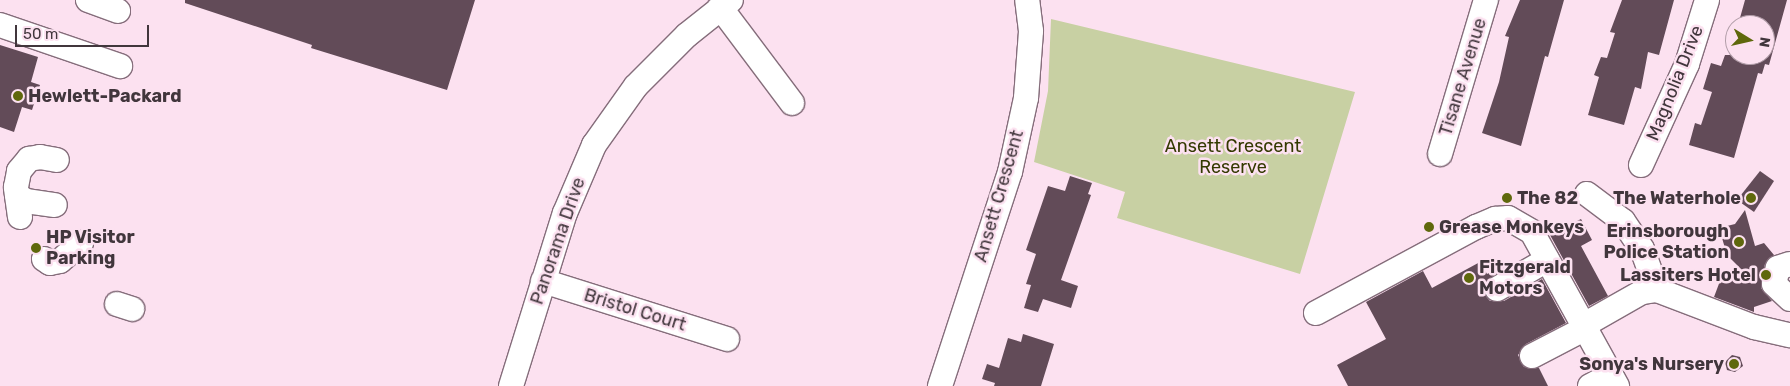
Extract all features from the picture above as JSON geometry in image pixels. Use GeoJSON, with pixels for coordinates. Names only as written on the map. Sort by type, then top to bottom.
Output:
{"type":"FeatureCollection","features":[{"type":"Feature","properties":{"kind":"street"},"geometry":{"type":"LineString","coordinates":[[88,0],[118,11]]}},
{"type":"Feature","properties":{"kind":"street","name":"Ansett Crescent"},"geometry":{"type":"LineString","coordinates":[[940,386],[1010,172],[1026,98],[1030,31],[1027,0]]}},
{"type":"Feature","properties":{"kind":"street","name":"Tisane Avenue"},"geometry":{"type":"LineString","coordinates":[[1440,154],[1486,0]]}},
{"type":"Feature","properties":{"kind":"street","name":"Magnolia Drive"},"geometry":{"type":"LineString","coordinates":[[1641,165],[1687,64],[1707,0]]}},
{"type":"Feature","properties":{"kind":"street"},"geometry":{"type":"LineString","coordinates":[[726,4],[792,103]]}},
{"type":"Feature","properties":{"kind":"street","name":"Panorama Drive"},"geometry":{"type":"LineString","coordinates":[[511,386],[564,213],[594,145],[636,86],[687,35],[726,4]]}},
{"type":"Feature","properties":{"kind":"street"},"geometry":{"type":"LineString","coordinates":[[0,24],[120,66]]}},
{"type":"Feature","properties":{"kind":"street"},"geometry":{"type":"LineString","coordinates":[[55,205],[19,206],[19,171],[29,159],[40,157],[57,160]]}},
{"type":"Feature","properties":{"kind":"street"},"geometry":{"type":"LineString","coordinates":[[1587,194],[1623,221],[1642,249],[1657,290]]}},
{"type":"Feature","properties":{"kind":"street"},"geometry":{"type":"LineString","coordinates":[[1316,313],[1495,219],[1508,218],[1532,232],[1614,380],[1590,386]]}},
{"type":"Feature","properties":{"kind":"street"},"geometry":{"type":"LineString","coordinates":[[44,259],[50,263],[60,261],[81,242]]}},
{"type":"Feature","properties":{"kind":"street"},"geometry":{"type":"LineString","coordinates":[[1497,289],[1547,260]]}},
{"type":"Feature","properties":{"kind":"street"},"geometry":{"type":"LineString","coordinates":[[1790,264],[1778,268],[1774,284],[1790,299]]}},
{"type":"Feature","properties":{"kind":"street","name":"Bristol Court"},"geometry":{"type":"LineString","coordinates":[[543,281],[727,339]]}},
{"type":"Feature","properties":{"kind":"street"},"geometry":{"type":"LineString","coordinates":[[1532,356],[1586,328],[1591,321],[1642,292],[1657,290],[1708,311],[1790,335]]}},
{"type":"Feature","properties":{"kind":"green space","name":"Ansett Crescent Reserve"},"geometry":{"type":"Polygon","coordinates":[[[1051,19],[1355,92],[1300,274],[1117,218],[1125,192],[1034,162],[1048,91],[1051,19]]]}},
{"type":"Feature","properties":{"kind":"building"},"geometry":{"type":"Polygon","coordinates":[[[185,0],[475,0],[447,90],[311,48],[312,45],[185,3],[185,0]]]}},
{"type":"Feature","properties":{"kind":"building"},"geometry":{"type":"Polygon","coordinates":[[[1520,0],[1564,0],[1548,57],[1545,56],[1521,146],[1482,133],[1499,82],[1509,37],[1505,36],[1520,0]]]}},
{"type":"Feature","properties":{"kind":"building"},"geometry":{"type":"Polygon","coordinates":[[[1622,0],[1674,0],[1659,55],[1648,52],[1641,89],[1635,87],[1624,125],[1588,115],[1599,77],[1594,75],[1601,57],[1607,58],[1615,33],[1610,32],[1622,0]]]}},
{"type":"Feature","properties":{"kind":"building"},"geometry":{"type":"Polygon","coordinates":[[[1745,0],[1787,0],[1775,43],[1775,15],[1741,15],[1745,0]]]}},
{"type":"Feature","properties":{"kind":"building","name":"Hewlett-Packard"},"geometry":{"type":"Polygon","coordinates":[[[0,45],[38,57],[31,82],[40,85],[32,110],[22,107],[14,132],[0,127],[0,45]]]}},
{"type":"Feature","properties":{"kind":"building"},"geometry":{"type":"Polygon","coordinates":[[[1725,55],[1725,65],[1765,65],[1762,74],[1758,73],[1734,158],[1689,145],[1695,123],[1701,125],[1712,92],[1703,89],[1711,63],[1721,66],[1725,55]]]}},
{"type":"Feature","properties":{"kind":"building","name":"The Waterhole"},"geometry":{"type":"Polygon","coordinates":[[[1760,171],[1774,181],[1754,212],[1737,200],[1760,171]]]}},
{"type":"Feature","properties":{"kind":"building"},"geometry":{"type":"Polygon","coordinates":[[[1070,176],[1092,183],[1088,194],[1091,195],[1061,280],[1078,286],[1071,308],[1043,299],[1038,312],[1024,308],[1031,285],[1026,284],[1036,254],[1026,250],[1048,186],[1065,191],[1070,176]]]}},
{"type":"Feature","properties":{"kind":"building"},"geometry":{"type":"Polygon","coordinates":[[[1745,210],[1755,246],[1764,243],[1774,255],[1765,264],[1761,281],[1761,288],[1772,301],[1754,307],[1754,312],[1714,297],[1720,281],[1743,271],[1727,255],[1722,238],[1727,226],[1735,224],[1745,210]]]}},
{"type":"Feature","properties":{"kind":"building"},"geometry":{"type":"Polygon","coordinates":[[[1581,219],[1592,240],[1581,246],[1608,296],[1589,306],[1550,235],[1581,219]]]}},
{"type":"Feature","properties":{"kind":"building"},"geometry":{"type":"Polygon","coordinates":[[[1480,262],[1487,274],[1506,264],[1508,267],[1485,283],[1485,295],[1490,301],[1504,301],[1542,279],[1566,323],[1526,344],[1518,355],[1524,367],[1539,368],[1548,386],[1348,386],[1337,365],[1386,339],[1366,302],[1423,271],[1432,288],[1480,262]]]}},
{"type":"Feature","properties":{"kind":"building"},"geometry":{"type":"Polygon","coordinates":[[[1023,334],[1054,344],[1041,386],[994,386],[995,383],[982,379],[987,364],[999,368],[1008,338],[1021,342],[1023,334]]]}},
{"type":"Feature","properties":{"kind":"building","name":"Sonya's Nursery"},"geometry":{"type":"Polygon","coordinates":[[[1732,355],[1740,357],[1743,366],[1735,372],[1727,370],[1725,362],[1732,355]]]}},
{"type":"Feature","properties":{"kind":"place","name":"Hewlett-Packard"},"geometry":{"type":"Point","coordinates":[18,96]}},
{"type":"Feature","properties":{"kind":"place","name":"The 82"},"geometry":{"type":"Point","coordinates":[1507,198]}},
{"type":"Feature","properties":{"kind":"place","name":"The Waterhole"},"geometry":{"type":"Point","coordinates":[1751,198]}},
{"type":"Feature","properties":{"kind":"place","name":"Grease Monkeys"},"geometry":{"type":"Point","coordinates":[1429,227]}},
{"type":"Feature","properties":{"kind":"place","name":"Erinsborough Police Station"},"geometry":{"type":"Point","coordinates":[1739,242]}},
{"type":"Feature","properties":{"kind":"place","name":"HP Visitor Parking"},"geometry":{"type":"Point","coordinates":[36,248]}},
{"type":"Feature","properties":{"kind":"place","name":"Lassiters Hotel"},"geometry":{"type":"Point","coordinates":[1766,275]}},
{"type":"Feature","properties":{"kind":"place","name":"Fitzgerald Motors"},"geometry":{"type":"Point","coordinates":[1469,278]}},
{"type":"Feature","properties":{"kind":"place","name":"Sonya's Nursery"},"geometry":{"type":"Point","coordinates":[1734,364]}}]}
